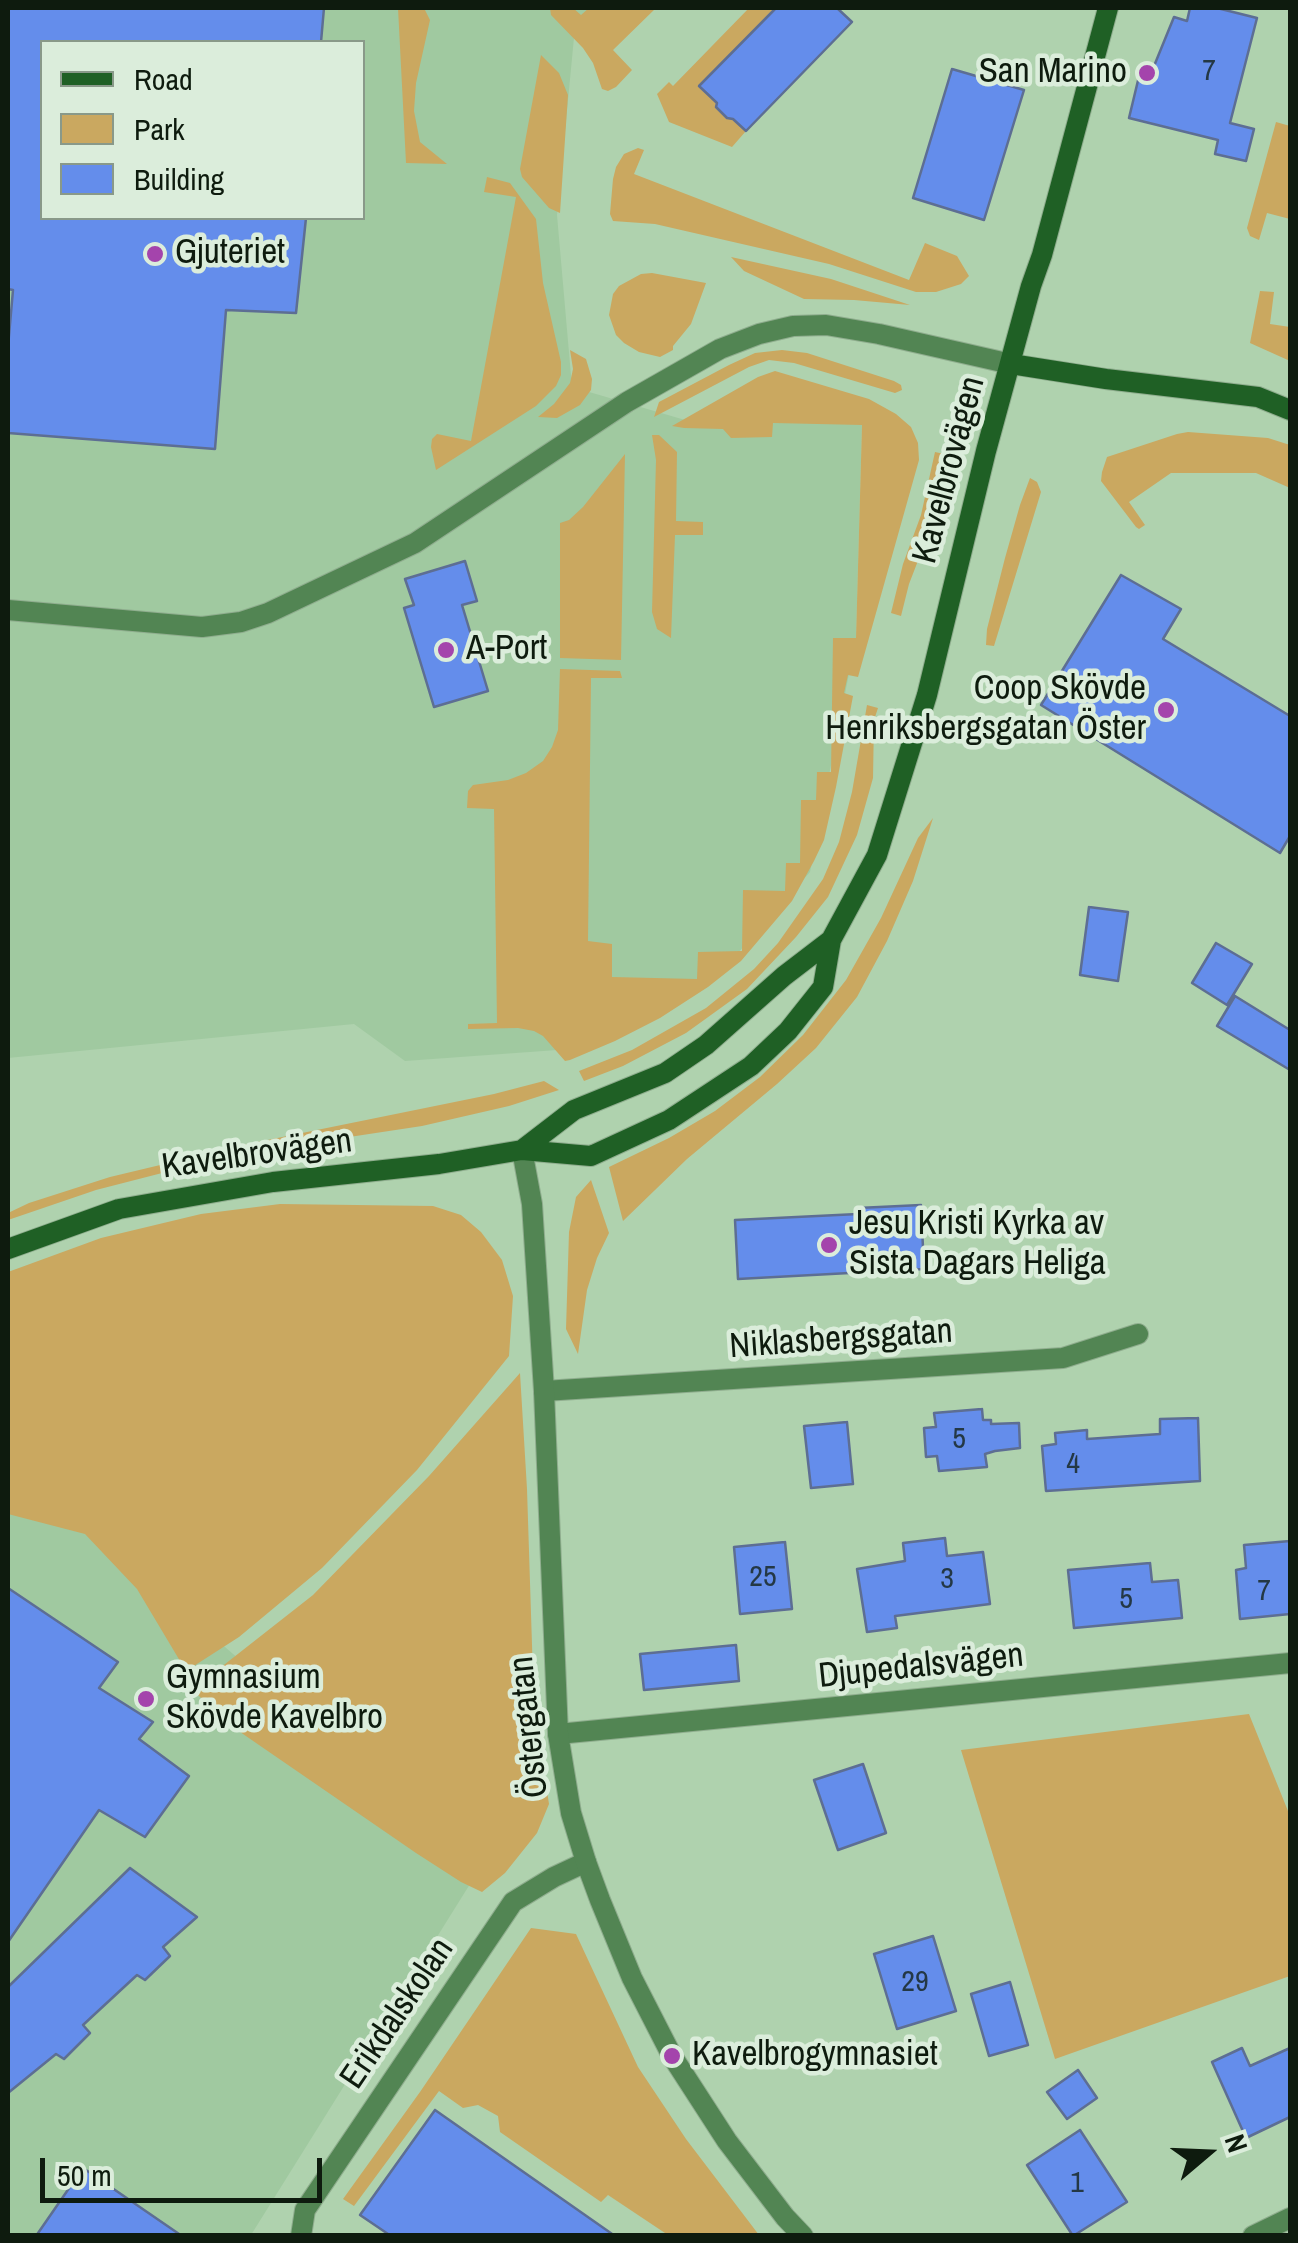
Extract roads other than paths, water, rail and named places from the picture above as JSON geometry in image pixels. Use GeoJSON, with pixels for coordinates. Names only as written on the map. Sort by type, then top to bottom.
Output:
{"type":"FeatureCollection","features":[{"type":"Feature","properties":{"kind":"main road","name":"Kavelbrovägen"},"geometry":{"type":"LineString","coordinates":[[8,1249],[119,1209],[273,1182],[438,1164],[522,1150],[590,1156],[669,1120],[751,1066],[788,1031],[823,988],[831,940],[877,855],[927,696],[986,451],[1108,8]]}},
{"type":"Feature","properties":{"kind":"main road"},"geometry":{"type":"LineString","coordinates":[[1011,364],[1258,397],[1290,410]]}},
{"type":"Feature","properties":{"kind":"main road","name":"Kavelbrovägen"},"geometry":{"type":"LineString","coordinates":[[522,1150],[574,1110],[665,1073],[706,1045],[831,940]]}},
{"type":"Feature","properties":{"kind":"street"},"geometry":{"type":"LineString","coordinates":[[8,610],[202,627],[241,622],[268,613],[415,543],[626,402],[720,349],[758,334],[793,326],[826,325],[1011,364]]}},
{"type":"Feature","properties":{"kind":"street","name":"Östergatan"},"geometry":{"type":"LineString","coordinates":[[522,1150],[532,1204],[544,1391],[558,1734],[572,1813],[586,1862],[632,1978],[672,2056],[727,2141],[803,2236]]}},
{"type":"Feature","properties":{"kind":"street","name":"Niklasbergsgatan"},"geometry":{"type":"LineString","coordinates":[[544,1391],[1063,1358],[1138,1334]]}},
{"type":"Feature","properties":{"kind":"street","name":"Djupedalsvägen"},"geometry":{"type":"LineString","coordinates":[[558,1734],[1290,1663]]}},
{"type":"Feature","properties":{"kind":"street","name":"Erikdalskolan"},"geometry":{"type":"LineString","coordinates":[[301,2236],[305,2210],[513,1902],[586,1862]]}},
{"type":"Feature","properties":{"kind":"street"},"geometry":{"type":"LineString","coordinates":[[1253,2236],[1290,2218]]}},
{"type":"Feature","properties":{"kind":"place","name":"San Marino"},"geometry":{"type":"Point","coordinates":[1147,73]}},
{"type":"Feature","properties":{"kind":"place","name":"Gjuteriet"},"geometry":{"type":"Point","coordinates":[155,254]}},
{"type":"Feature","properties":{"kind":"place","name":"A-Port"},"geometry":{"type":"Point","coordinates":[446,650]}},
{"type":"Feature","properties":{"kind":"place","name":"Coop Skövde Henriksbergsgatan Öster"},"geometry":{"type":"Point","coordinates":[1166,710]}},
{"type":"Feature","properties":{"kind":"place","name":"Jesu Kristi Kyrka av Sista Dagars Heliga"},"geometry":{"type":"Point","coordinates":[829,1245]}},
{"type":"Feature","properties":{"kind":"place","name":"Gymnasium Skövde Kavelbro"},"geometry":{"type":"Point","coordinates":[146,1699]}},
{"type":"Feature","properties":{"kind":"place","name":"Kavelbrogymnasiet"},"geometry":{"type":"Point","coordinates":[672,2056]}}]}
